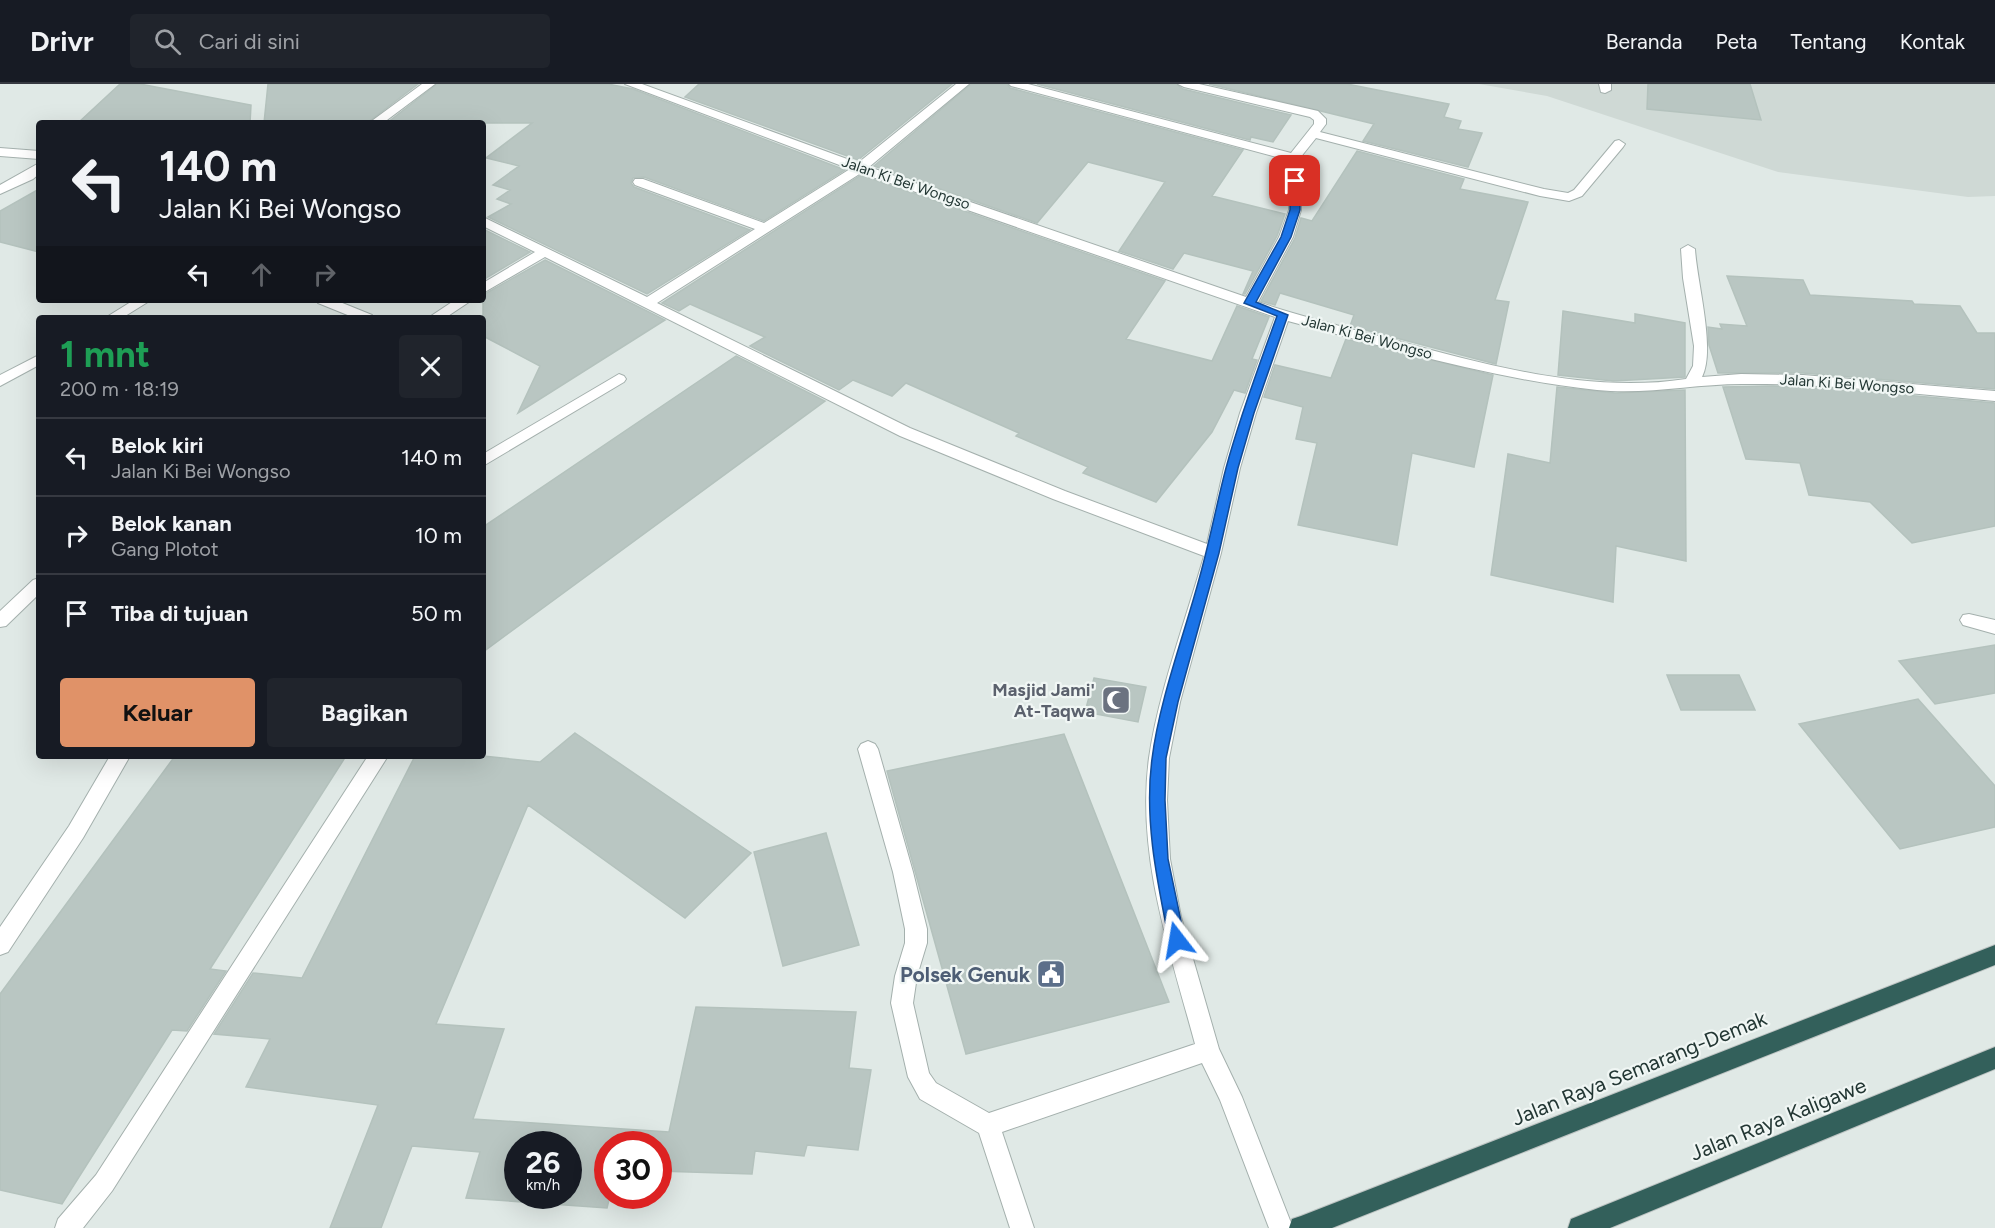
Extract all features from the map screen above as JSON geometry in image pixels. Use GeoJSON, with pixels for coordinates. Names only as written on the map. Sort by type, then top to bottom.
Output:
{"type":"FeatureCollection","features":[{"type":"Feature","properties":{"kind":"highway","name":"Jalan Raya Semarang-Demak"},"geometry":{"type":"LineString","coordinates":[[1301,1228],[1995,955]]}},
{"type":"Feature","properties":{"kind":"highway","name":"Jalan Raya Kaligawe"},"geometry":{"type":"LineString","coordinates":[[1580,1228],[1995,1058]]}},
{"type":"Feature","properties":{"kind":"street"},"geometry":{"type":"LineString","coordinates":[[379,120],[429,84]]}},
{"type":"Feature","properties":{"kind":"street","name":"Jalan Ki Bei Wongso"},"geometry":{"type":"LineString","coordinates":[[631,84],[860,168],[1283,315],[1463,363],[1563,382],[1633,387],[1671,386],[1692,382],[1741,379],[1803,380],[1995,396]]}},
{"type":"Feature","properties":{"kind":"street"},"geometry":{"type":"LineString","coordinates":[[664,96],[677,84]]}},
{"type":"Feature","properties":{"kind":"street"},"geometry":{"type":"LineString","coordinates":[[647,303],[860,168],[963,84]]}},
{"type":"Feature","properties":{"kind":"street"},"geometry":{"type":"LineString","coordinates":[[1015,84],[1294,158]]}},
{"type":"Feature","properties":{"kind":"street"},"geometry":{"type":"LineString","coordinates":[[1184,84],[1314,114],[1321,122],[1294,158],[1295,210],[1286,237],[1250,303]]}},
{"type":"Feature","properties":{"kind":"street"},"geometry":{"type":"LineString","coordinates":[[1312,133],[1544,193],[1569,197],[1578,193],[1619,144]]}},
{"type":"Feature","properties":{"kind":"street"},"geometry":{"type":"LineString","coordinates":[[0,152],[36,155]]}},
{"type":"Feature","properties":{"kind":"street"},"geometry":{"type":"LineString","coordinates":[[0,190],[29,176],[36,170]]}},
{"type":"Feature","properties":{"kind":"street"},"geometry":{"type":"LineString","coordinates":[[639,182],[764,228]]}},
{"type":"Feature","properties":{"kind":"street"},"geometry":{"type":"LineString","coordinates":[[486,222],[905,432],[1059,495],[1213,553]]}},
{"type":"Feature","properties":{"kind":"street"},"geometry":{"type":"LineString","coordinates":[[1688,249],[1690,278],[1701,346],[1700,366],[1692,382]]}},
{"type":"Feature","properties":{"kind":"street"},"geometry":{"type":"LineString","coordinates":[[486,287],[545,252]]}},
{"type":"Feature","properties":{"kind":"street"},"geometry":{"type":"LineString","coordinates":[[117,315],[139,303]]}},
{"type":"Feature","properties":{"kind":"street"},"geometry":{"type":"LineString","coordinates":[[330,303],[359,315]]}},
{"type":"Feature","properties":{"kind":"street"},"geometry":{"type":"LineString","coordinates":[[440,315],[460,303]]}},
{"type":"Feature","properties":{"kind":"street"},"geometry":{"type":"LineString","coordinates":[[1281,1228],[1230,1097],[1208,1050],[1171,917],[1160,859],[1157,800],[1159,758],[1171,702],[1213,553],[1232,468],[1248,413],[1283,315]]}},
{"type":"Feature","properties":{"kind":"street"},"geometry":{"type":"LineString","coordinates":[[0,381],[36,361]]}},
{"type":"Feature","properties":{"kind":"street"},"geometry":{"type":"LineString","coordinates":[[486,459],[619,379]]}},
{"type":"Feature","properties":{"kind":"street"},"geometry":{"type":"LineString","coordinates":[[0,621],[36,587]]}},
{"type":"Feature","properties":{"kind":"street"},"geometry":{"type":"LineString","coordinates":[[1969,620],[1995,627]]}},
{"type":"Feature","properties":{"kind":"street"},"geometry":{"type":"LineString","coordinates":[[868,749],[903,872],[916,929],[916,943],[906,976],[902,1004],[920,1077],[928,1091],[988,1125],[1023,1228]]}},
{"type":"Feature","properties":{"kind":"street"},"geometry":{"type":"LineString","coordinates":[[0,945],[76,832],[118,759]]}},
{"type":"Feature","properties":{"kind":"street"},"geometry":{"type":"LineString","coordinates":[[67,1228],[104,1183],[376,759]]}},
{"type":"Feature","properties":{"kind":"street"},"geometry":{"type":"LineString","coordinates":[[988,1125],[1208,1050]]}},
{"type":"Feature","properties":{"kind":"shaded area"},"geometry":{"type":"Polygon","coordinates":[[[1479,84],[1995,84],[1995,196],[1968,197],[1778,172],[1547,96],[1479,84]]]}},
{"type":"Feature","properties":{"kind":"building"},"geometry":{"type":"Polygon","coordinates":[[[120,84],[140,84],[251,105],[250,120],[81,120],[120,84]]]}},
{"type":"Feature","properties":{"kind":"building"},"geometry":{"type":"Polygon","coordinates":[[[268,84],[418,84],[371,120],[264,120],[268,84]]]}},
{"type":"Feature","properties":{"kind":"building"},"geometry":{"type":"Polygon","coordinates":[[[437,84],[608,84],[633,89],[845,170],[764,221],[644,177],[633,178],[631,183],[634,187],[750,230],[647,294],[488,217],[511,204],[497,199],[510,190],[493,185],[519,166],[486,158],[532,123],[486,123],[486,120],[391,120],[437,84]]]}},
{"type":"Feature","properties":{"kind":"building"},"geometry":{"type":"Polygon","coordinates":[[[699,84],[952,84],[858,160],[685,97],[699,84]]]}},
{"type":"Feature","properties":{"kind":"building"},"geometry":{"type":"Polygon","coordinates":[[[971,84],[1007,84],[1010,88],[1243,150],[1212,196],[1285,214],[1277,236],[1245,294],[1243,294],[1253,271],[1184,253],[1173,269],[1119,251],[1165,182],[1088,162],[1037,223],[874,166],[971,84]]]}},
{"type":"Feature","properties":{"kind":"building"},"geometry":{"type":"Polygon","coordinates":[[[1037,84],[1176,84],[1183,89],[1291,115],[1273,142],[1251,137],[1250,140],[1037,84]]]}},
{"type":"Feature","properties":{"kind":"building"},"geometry":{"type":"Polygon","coordinates":[[[1209,84],[1347,84],[1449,104],[1444,117],[1461,121],[1458,129],[1482,133],[1468,167],[1363,141],[1374,124],[1209,84]]]}},
{"type":"Feature","properties":{"kind":"building"},"geometry":{"type":"Polygon","coordinates":[[[1648,84],[1750,84],[1761,120],[1647,109],[1648,84]]]}},
{"type":"Feature","properties":{"kind":"building"},"geometry":{"type":"Polygon","coordinates":[[[1357,151],[1464,179],[1460,189],[1528,202],[1495,300],[1509,302],[1496,364],[1350,326],[1354,315],[1280,293],[1275,305],[1261,301],[1295,238],[1301,218],[1312,221],[1357,151]]]}},
{"type":"Feature","properties":{"kind":"building"},"geometry":{"type":"Polygon","coordinates":[[[861,175],[1165,281],[1126,339],[1212,361],[1237,306],[1269,317],[1252,359],[1257,360],[1245,393],[1234,390],[1212,432],[1156,502],[1083,473],[1088,467],[1016,436],[1019,433],[906,383],[892,396],[853,380],[839,390],[750,346],[765,337],[690,304],[679,311],[662,303],[861,175]]]}},
{"type":"Feature","properties":{"kind":"building"},"geometry":{"type":"Polygon","coordinates":[[[36,191],[36,251],[0,242],[0,211],[36,191]]]}},
{"type":"Feature","properties":{"kind":"building"},"geometry":{"type":"Polygon","coordinates":[[[486,230],[530,252],[486,278],[486,230]]]}},
{"type":"Feature","properties":{"kind":"building"},"geometry":{"type":"Polygon","coordinates":[[[545,260],[665,320],[518,413],[540,366],[486,338],[486,315],[483,315],[483,303],[486,303],[486,293],[545,260]]]}},
{"type":"Feature","properties":{"kind":"building"},"geometry":{"type":"Polygon","coordinates":[[[1727,276],[1803,280],[1810,295],[1960,306],[1977,333],[1995,333],[1995,389],[1803,373],[1718,373],[1709,345],[1708,327],[1722,329],[1720,324],[1747,326],[1727,276]]]}},
{"type":"Feature","properties":{"kind":"building"},"geometry":{"type":"Polygon","coordinates":[[[1563,311],[1635,323],[1635,314],[1685,323],[1685,377],[1613,381],[1558,375],[1563,311]]]}},
{"type":"Feature","properties":{"kind":"building"},"geometry":{"type":"Polygon","coordinates":[[[1346,339],[1493,375],[1474,467],[1412,453],[1397,545],[1298,525],[1317,443],[1296,439],[1303,407],[1264,397],[1275,365],[1331,378],[1346,339]]]}},
{"type":"Feature","properties":{"kind":"building"},"geometry":{"type":"Polygon","coordinates":[[[736,356],[825,401],[486,650],[486,525],[736,356]]]}},
{"type":"Feature","properties":{"kind":"building"},"geometry":{"type":"Polygon","coordinates":[[[1773,386],[1837,389],[1995,403],[1995,526],[1912,543],[1870,502],[1809,495],[1800,463],[1746,459],[1723,387],[1773,386]]]}},
{"type":"Feature","properties":{"kind":"building"},"geometry":{"type":"Polygon","coordinates":[[[1557,387],[1615,393],[1685,390],[1686,561],[1616,546],[1613,602],[1491,575],[1508,454],[1550,463],[1557,387]]]}},
{"type":"Feature","properties":{"kind":"building"},"geometry":{"type":"Polygon","coordinates":[[[1995,645],[1995,693],[1935,704],[1899,661],[1995,645]]]}},
{"type":"Feature","properties":{"kind":"building"},"geometry":{"type":"Polygon","coordinates":[[[1667,675],[1739,675],[1755,710],[1681,710],[1667,675]]]}},
{"type":"Feature","properties":{"kind":"building","name":"Masjid Jami' At-Taqwa"},"geometry":{"type":"Polygon","coordinates":[[[1094,678],[1146,687],[1138,722],[1085,712],[1094,678]]]}},
{"type":"Feature","properties":{"kind":"building"},"geometry":{"type":"Polygon","coordinates":[[[1918,699],[1995,786],[1995,827],[1900,849],[1799,724],[1918,699]]]}},
{"type":"Feature","properties":{"kind":"building"},"geometry":{"type":"Polygon","coordinates":[[[575,733],[751,853],[685,918],[528,805],[436,1024],[504,1029],[473,1119],[654,1131],[594,1131],[594,1207],[582,1206],[582,1131],[504,1131],[504,1201],[466,1198],[480,1152],[412,1146],[381,1228],[330,1228],[378,1105],[246,1087],[270,1039],[214,1034],[253,973],[302,978],[413,759],[486,759],[486,756],[540,762],[575,733]]]}},
{"type":"Feature","properties":{"kind":"building"},"geometry":{"type":"Polygon","coordinates":[[[1064,734],[1169,1002],[966,1054],[887,771],[1064,734]]]}},
{"type":"Feature","properties":{"kind":"building"},"geometry":{"type":"Polygon","coordinates":[[[173,759],[344,759],[210,969],[226,971],[187,1031],[172,1030],[62,1204],[0,1190],[0,994],[173,759]]]}},
{"type":"Feature","properties":{"kind":"building"},"geometry":{"type":"Polygon","coordinates":[[[826,833],[859,945],[783,966],[754,852],[826,833]]]}},
{"type":"Feature","properties":{"kind":"building"},"geometry":{"type":"Polygon","coordinates":[[[696,1007],[856,1012],[849,1068],[871,1070],[858,1150],[807,1145],[804,1156],[755,1151],[752,1174],[672,1171],[672,1131],[669,1131],[696,1007]]]}},
{"type":"Feature","properties":{"kind":"place","name":"Masjid Jami' At-Taqwa"},"geometry":{"type":"Point","coordinates":[1116,700]}},
{"type":"Feature","properties":{"kind":"place","name":"Polsek Genuk"},"geometry":{"type":"Point","coordinates":[1051,974]}},
{"type":"Feature","properties":{"kind":"route"},"geometry":{"type":"LineString","coordinates":[[1177,940],[1160,859],[1157,800],[1159,758],[1171,702],[1213,553],[1232,468],[1248,413],[1283,315],[1250,303],[1286,237],[1295,210],[1295,181]]}}]}
